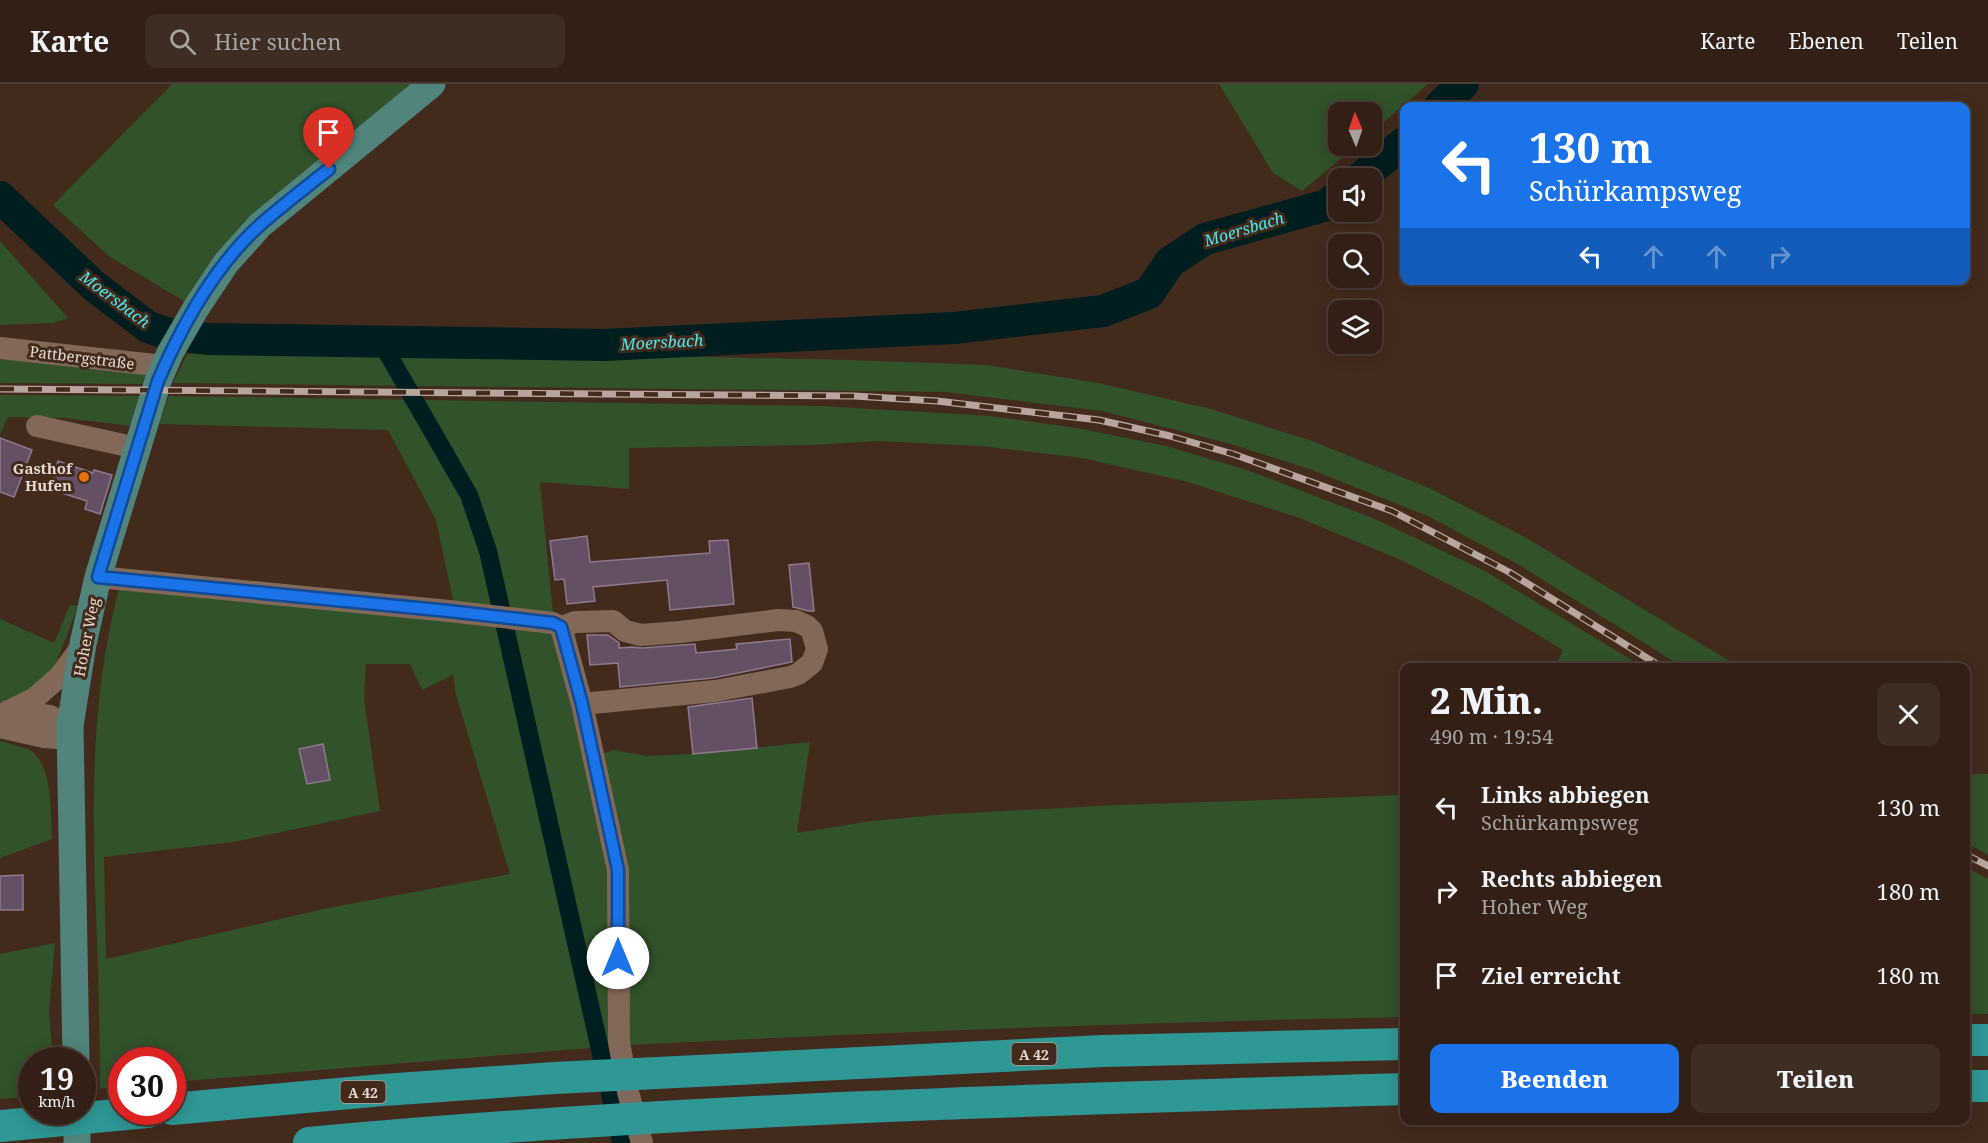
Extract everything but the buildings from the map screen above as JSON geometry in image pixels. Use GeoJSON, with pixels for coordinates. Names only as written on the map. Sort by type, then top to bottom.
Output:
{"type":"FeatureCollection","features":[{"type":"Feature","properties":{"kind":"highway"},"geometry":{"type":"LineString","coordinates":[[1970,1040],[1988,1040]]}},
{"type":"Feature","properties":{"kind":"highway","name":"A 42"},"geometry":{"type":"LineString","coordinates":[[186,1108],[383,1090],[664,1072],[1091,1052],[1400,1044]]}},
{"type":"Feature","properties":{"kind":"highway"},"geometry":{"type":"LineString","coordinates":[[1970,1086],[1988,1086]]}},
{"type":"Feature","properties":{"kind":"highway"},"geometry":{"type":"LineString","coordinates":[[309,1143],[676,1117],[1103,1098],[1400,1089]]}},
{"type":"Feature","properties":{"kind":"highway"},"geometry":{"type":"LineString","coordinates":[[14,1124],[108,1115]]}},
{"type":"Feature","properties":{"kind":"main road","name":"Hoher Weg"},"geometry":{"type":"LineString","coordinates":[[76,1047],[70,733],[83,644],[98,577],[137,448],[170,355],[189,319],[226,263],[260,225],[432,84]]}},
{"type":"Feature","properties":{"kind":"main road"},"geometry":{"type":"LineString","coordinates":[[77,1125],[77,1143]]}},
{"type":"Feature","properties":{"kind":"street","name":"Pattbergstraße"},"geometry":{"type":"LineString","coordinates":[[0,348],[170,355]]}},
{"type":"Feature","properties":{"kind":"street"},"geometry":{"type":"LineString","coordinates":[[37,426],[137,448]]}},
{"type":"Feature","properties":{"kind":"street"},"geometry":{"type":"LineString","coordinates":[[98,577],[518,618],[553,623],[561,627],[575,622],[613,621],[625,631],[641,635],[778,620],[796,621],[807,626],[815,638],[817,649],[812,663],[790,677],[715,690],[582,704]]}},
{"type":"Feature","properties":{"kind":"street"},"geometry":{"type":"LineString","coordinates":[[561,627],[582,704],[618,870],[619,1042],[628,1092],[642,1143]]}},
{"type":"Feature","properties":{"kind":"street"},"geometry":{"type":"LineString","coordinates":[[70,733],[32,735],[3,717],[35,698],[60,676],[83,644]]}},
{"type":"Feature","properties":{"kind":"green space"},"geometry":{"type":"Polygon","coordinates":[[[172,84],[432,84],[260,225],[196,308],[110,257],[53,205],[172,84]]]}},
{"type":"Feature","properties":{"kind":"green space"},"geometry":{"type":"Polygon","coordinates":[[[1219,84],[1428,84],[1407,102],[1400,102],[1400,108],[1382,124],[1382,102],[1328,102],[1328,156],[1344,156],[1302,191],[1273,173],[1219,84]]]}},
{"type":"Feature","properties":{"kind":"green space"},"geometry":{"type":"Polygon","coordinates":[[[0,241],[68,318],[53,323],[0,325],[0,241]]]}},
{"type":"Feature","properties":{"kind":"green space"},"geometry":{"type":"Polygon","coordinates":[[[0,353],[157,358],[145,384],[0,383],[0,353]]]}},
{"type":"Feature","properties":{"kind":"green space"},"geometry":{"type":"Polygon","coordinates":[[[187,354],[851,360],[987,365],[1098,383],[1211,409],[1312,441],[1429,488],[1523,536],[1732,663],[1677,663],[1519,565],[1430,517],[1312,470],[1231,444],[1102,411],[945,392],[173,383],[187,354]]]}},
{"type":"Feature","properties":{"kind":"green space"},"geometry":{"type":"Polygon","coordinates":[[[0,395],[142,396],[131,426],[65,418],[8,417],[0,435],[0,395]]]}},
{"type":"Feature","properties":{"kind":"green space"},"geometry":{"type":"Polygon","coordinates":[[[169,396],[821,406],[991,416],[1077,428],[1166,446],[1247,470],[1375,519],[1485,571],[1636,663],[1557,663],[1563,650],[1483,602],[1401,560],[1297,517],[1188,482],[1082,458],[980,446],[877,441],[812,445],[629,448],[629,489],[540,482],[553,614],[454,605],[436,520],[388,430],[159,424],[169,396]]]}},
{"type":"Feature","properties":{"kind":"green space"},"geometry":{"type":"Polygon","coordinates":[[[119,588],[553,629],[612,871],[614,1046],[186,1081],[186,1047],[108,1047],[108,1088],[100,1089],[94,776],[101,682],[108,635],[119,588]],[[366,664],[364,699],[380,811],[234,842],[104,857],[106,959],[328,908],[510,874],[456,695],[453,675],[422,690],[410,664],[366,664]]]}},
{"type":"Feature","properties":{"kind":"green space"},"geometry":{"type":"Polygon","coordinates":[[[70,605],[78,606],[56,663],[45,680],[10,702],[0,702],[0,619],[54,643],[70,605]]]}},
{"type":"Feature","properties":{"kind":"green space"},"geometry":{"type":"Polygon","coordinates":[[[0,741],[28,749],[36,755],[42,765],[51,803],[52,839],[0,858],[0,741]]]}},
{"type":"Feature","properties":{"kind":"green space"},"geometry":{"type":"Polygon","coordinates":[[[810,742],[797,833],[872,821],[947,814],[1119,805],[1400,795],[1400,1017],[1016,1028],[628,1045],[601,754],[614,750],[647,756],[693,754],[810,742]]]}},
{"type":"Feature","properties":{"kind":"green space"},"geometry":{"type":"Polygon","coordinates":[[[1970,774],[1988,774],[1988,855],[1970,845],[1970,774]]]}},
{"type":"Feature","properties":{"kind":"green space"},"geometry":{"type":"Polygon","coordinates":[[[1970,869],[1988,879],[1988,1014],[1970,1014],[1970,869]]]}},
{"type":"Feature","properties":{"kind":"green space"},"geometry":{"type":"Polygon","coordinates":[[[55,943],[49,1010],[52,1047],[18,1047],[18,1097],[0,1099],[0,954],[55,943]]]}},
{"type":"Feature","properties":{"kind":"waterway","name":"Moersbach"},"geometry":{"type":"LineString","coordinates":[[1444,102],[1463,84]]}},
{"type":"Feature","properties":{"kind":"waterway","name":"Moersbach"},"geometry":{"type":"LineString","coordinates":[[1373,168],[1400,146]]}},
{"type":"Feature","properties":{"kind":"waterway","name":"Moersbach"},"geometry":{"type":"LineString","coordinates":[[0,197],[94,286],[148,327],[169,334],[207,339],[604,345],[954,328],[1103,311],[1149,293],[1170,262],[1205,239],[1328,204]]}},
{"type":"Feature","properties":{"kind":"waterway"},"geometry":{"type":"LineString","coordinates":[[381,342],[469,495],[488,551],[621,1143]]}},
{"type":"Feature","properties":{"kind":"railway"},"geometry":{"type":"LineString","coordinates":[[0,389],[854,396],[937,401],[1099,420],[1170,436],[1233,454],[1392,511],[1509,572],[1655,663]]}},
{"type":"Feature","properties":{"kind":"railway"},"geometry":{"type":"LineString","coordinates":[[1970,857],[1988,866]]}},
{"type":"Feature","properties":{"kind":"place","name":"Gasthof Hufen"},"geometry":{"type":"Point","coordinates":[84,477]}},
{"type":"Feature","properties":{"kind":"route"},"geometry":{"type":"LineString","coordinates":[[329,169],[260,225],[226,263],[189,319],[158,381],[98,577],[518,618],[553,623],[561,627],[582,704],[618,870],[618,958]]}}]}
